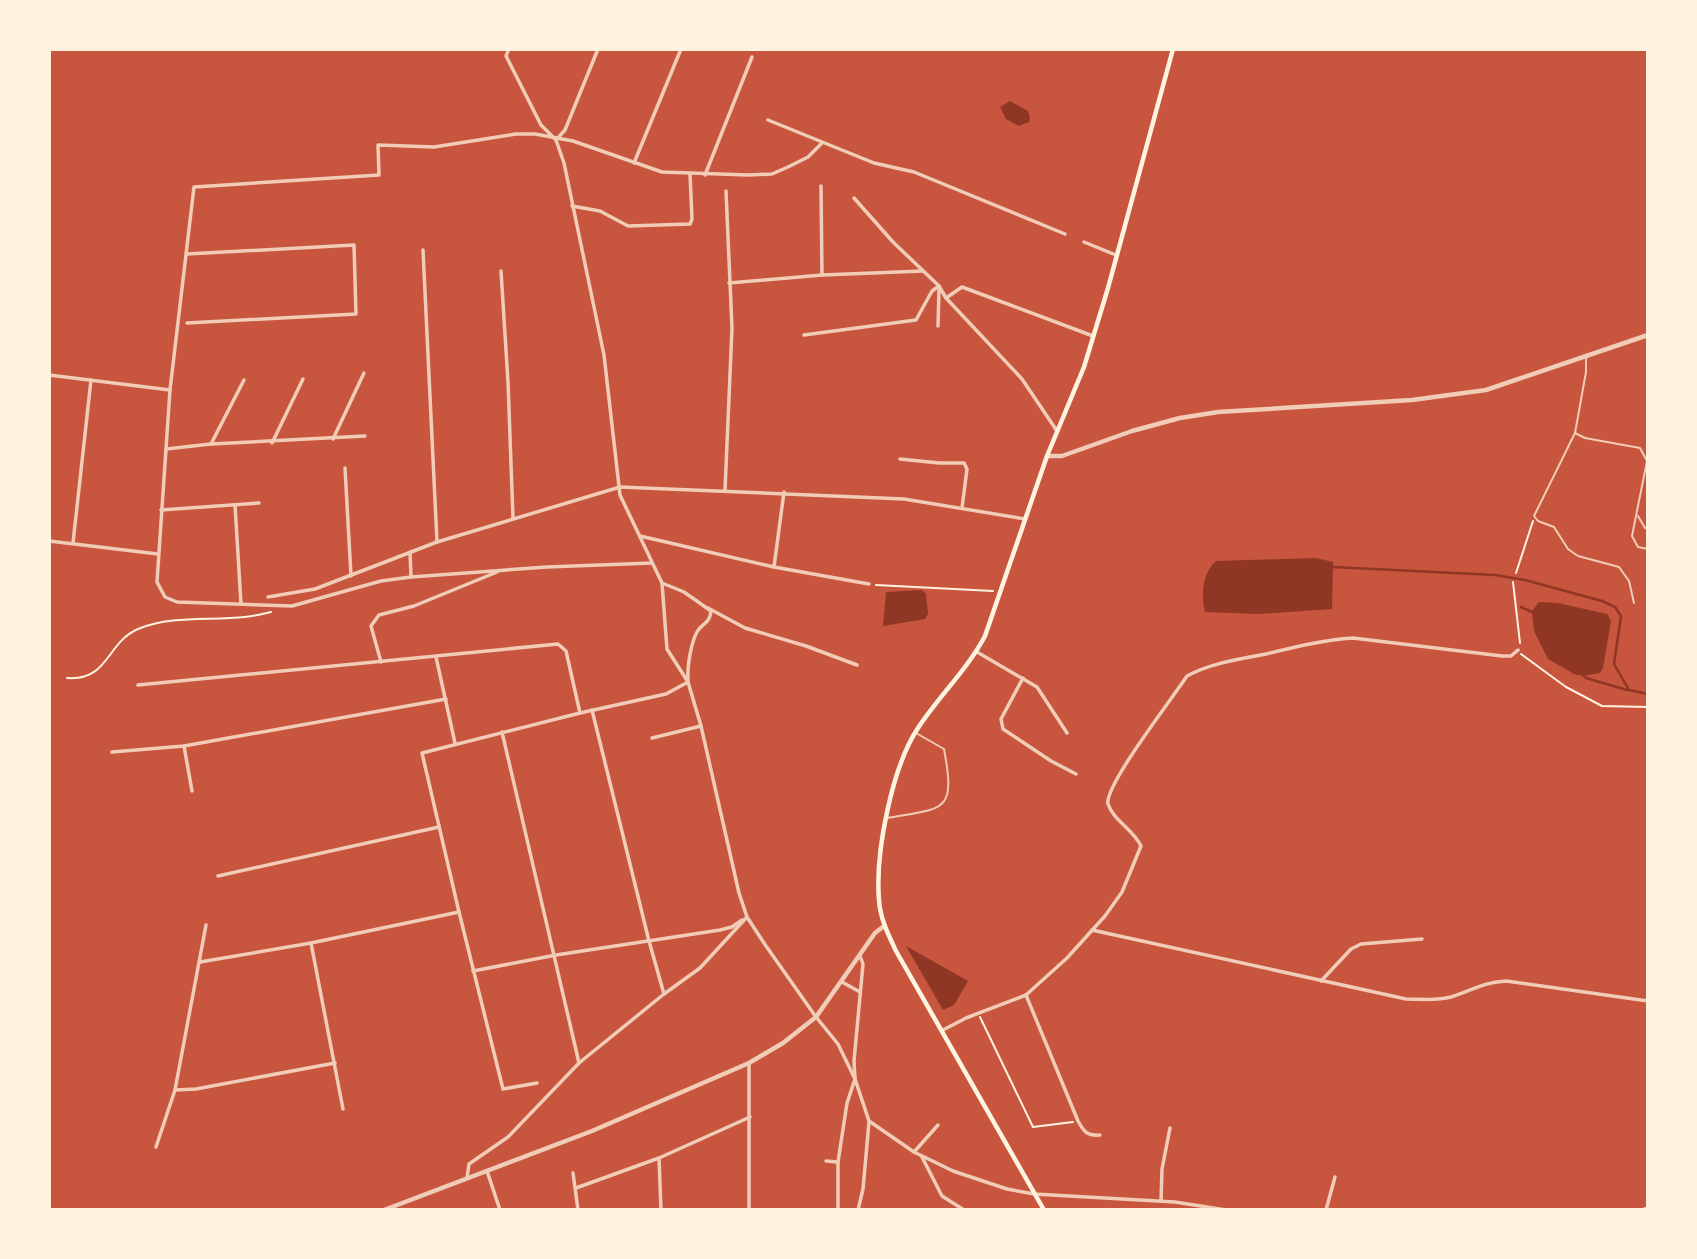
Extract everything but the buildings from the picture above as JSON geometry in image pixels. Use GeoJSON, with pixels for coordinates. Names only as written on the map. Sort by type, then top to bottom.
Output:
{"type":"FeatureCollection","features":[{"type":"Feature","properties":{"kind":"main road"},"geometry":{"type":"LineString","coordinates":[[1044,1210],[896,951],[884,926],[879,899],[879,877],[895,779],[915,733],[985,636],[1047,456],[1084,366],[1173,49]]}},
{"type":"Feature","properties":{"kind":"street"},"geometry":{"type":"LineString","coordinates":[[509,49],[506,56],[541,125],[556,140],[564,163],[604,355],[623,504],[662,583],[667,649],[688,682]]}},
{"type":"Feature","properties":{"kind":"street"},"geometry":{"type":"LineString","coordinates":[[556,140],[565,130],[598,49]]}},
{"type":"Feature","properties":{"kind":"street"},"geometry":{"type":"LineString","coordinates":[[634,163],[681,49]]}},
{"type":"Feature","properties":{"kind":"street"},"geometry":{"type":"LineString","coordinates":[[705,175],[752,57]]}},
{"type":"Feature","properties":{"kind":"street"},"geometry":{"type":"LineString","coordinates":[[768,120],[874,163],[914,172],[1065,234]]}},
{"type":"Feature","properties":{"kind":"street"},"geometry":{"type":"LineString","coordinates":[[652,563],[502,570],[381,580],[292,606],[168,600],[158,588],[158,554],[170,390],[194,187],[379,174],[378,145],[434,147],[516,134],[534,134],[573,141],[662,172],[705,175],[772,174],[807,157],[822,143]]}},
{"type":"Feature","properties":{"kind":"street"},"geometry":{"type":"LineString","coordinates":[[572,205],[600,211],[628,226],[690,224],[690,174]]}},
{"type":"Feature","properties":{"kind":"street"},"geometry":{"type":"LineString","coordinates":[[821,186],[822,275]]}},
{"type":"Feature","properties":{"kind":"street"},"geometry":{"type":"LineString","coordinates":[[725,490],[732,328],[726,191]]}},
{"type":"Feature","properties":{"kind":"street"},"geometry":{"type":"LineString","coordinates":[[853,198],[939,286],[946,298],[1022,379],[1057,431]]}},
{"type":"Feature","properties":{"kind":"street"},"geometry":{"type":"LineString","coordinates":[[1084,242],[1116,255]]}},
{"type":"Feature","properties":{"kind":"street"},"geometry":{"type":"LineString","coordinates":[[187,254],[354,246],[356,314],[187,323]]}},
{"type":"Feature","properties":{"kind":"street"},"geometry":{"type":"LineString","coordinates":[[423,250],[438,542]]}},
{"type":"Feature","properties":{"kind":"street"},"geometry":{"type":"LineString","coordinates":[[501,271],[513,518]]}},
{"type":"Feature","properties":{"kind":"street"},"geometry":{"type":"LineString","coordinates":[[729,283],[822,275],[923,271]]}},
{"type":"Feature","properties":{"kind":"street"},"geometry":{"type":"LineString","coordinates":[[938,326],[939,286]]}},
{"type":"Feature","properties":{"kind":"street"},"geometry":{"type":"LineString","coordinates":[[804,335],[916,320],[932,291],[939,286]]}},
{"type":"Feature","properties":{"kind":"street"},"geometry":{"type":"LineString","coordinates":[[946,298],[962,287],[1093,336]]}},
{"type":"Feature","properties":{"kind":"street"},"geometry":{"type":"LineString","coordinates":[[1047,456],[1062,456],[1132,431],[1218,412],[1412,400],[1486,390],[1648,335]]}},
{"type":"Feature","properties":{"kind":"street"},"geometry":{"type":"LineString","coordinates":[[333,439],[364,373]]}},
{"type":"Feature","properties":{"kind":"street"},"geometry":{"type":"LineString","coordinates":[[49,375],[170,390]]}},
{"type":"Feature","properties":{"kind":"street"},"geometry":{"type":"LineString","coordinates":[[272,443],[303,379]]}},
{"type":"Feature","properties":{"kind":"street"},"geometry":{"type":"LineString","coordinates":[[73,543],[91,380]]}},
{"type":"Feature","properties":{"kind":"street"},"geometry":{"type":"LineString","coordinates":[[211,444],[244,380]]}},
{"type":"Feature","properties":{"kind":"street"},"geometry":{"type":"LineString","coordinates":[[166,449],[365,436]]}},
{"type":"Feature","properties":{"kind":"street"},"geometry":{"type":"LineString","coordinates":[[900,459],[964,463],[967,469],[962,508]]}},
{"type":"Feature","properties":{"kind":"street"},"geometry":{"type":"LineString","coordinates":[[345,468],[351,576]]}},
{"type":"Feature","properties":{"kind":"street"},"geometry":{"type":"LineString","coordinates":[[268,597],[298,594],[330,584],[438,542],[620,487],[904,499],[1026,519]]}},
{"type":"Feature","properties":{"kind":"street"},"geometry":{"type":"LineString","coordinates":[[774,568],[784,492]]}},
{"type":"Feature","properties":{"kind":"street"},"geometry":{"type":"LineString","coordinates":[[161,510],[259,503]]}},
{"type":"Feature","properties":{"kind":"street"},"geometry":{"type":"LineString","coordinates":[[235,505],[242,605]]}},
{"type":"Feature","properties":{"kind":"street"},"geometry":{"type":"LineString","coordinates":[[640,536],[774,568],[869,584]]}},
{"type":"Feature","properties":{"kind":"street"},"geometry":{"type":"LineString","coordinates":[[49,541],[158,554]]}},
{"type":"Feature","properties":{"kind":"street"},"geometry":{"type":"LineString","coordinates":[[410,552],[411,577]]}},
{"type":"Feature","properties":{"kind":"street"},"geometry":{"type":"LineString","coordinates":[[381,662],[371,626],[379,615],[414,606],[502,570]]}},
{"type":"Feature","properties":{"kind":"street"},"geometry":{"type":"LineString","coordinates":[[662,583],[684,592],[746,628],[857,665]]}},
{"type":"Feature","properties":{"kind":"street"},"geometry":{"type":"LineString","coordinates":[[330,584],[330,595]]}},
{"type":"Feature","properties":{"kind":"street"},"geometry":{"type":"LineString","coordinates":[[708,608],[711,616],[695,638],[687,669],[688,682],[701,726],[736,880],[747,916],[816,1017],[838,1044],[855,1079],[869,1121],[863,1189],[858,1210]]}},
{"type":"Feature","properties":{"kind":"street"},"geometry":{"type":"LineString","coordinates":[[943,1030],[1026,995],[1068,958],[1122,892],[1141,846],[1137,836],[1109,806],[1108,795],[1130,758],[1187,676],[1227,662],[1333,639],[1353,638],[1502,656],[1511,656],[1518,650]]}},
{"type":"Feature","properties":{"kind":"street"},"geometry":{"type":"LineString","coordinates":[[138,685],[562,645],[566,650],[580,713]]}},
{"type":"Feature","properties":{"kind":"street"},"geometry":{"type":"LineString","coordinates":[[976,652],[1037,687],[1067,733]]}},
{"type":"Feature","properties":{"kind":"street"},"geometry":{"type":"LineString","coordinates":[[436,657],[455,743]]}},
{"type":"Feature","properties":{"kind":"street"},"geometry":{"type":"LineString","coordinates":[[1023,678],[1001,719],[1003,729],[1076,774]]}},
{"type":"Feature","properties":{"kind":"street"},"geometry":{"type":"LineString","coordinates":[[537,1083],[503,1089],[458,912],[422,753],[666,694],[688,682]]}},
{"type":"Feature","properties":{"kind":"street"},"geometry":{"type":"LineString","coordinates":[[113,752],[184,746],[446,699]]}},
{"type":"Feature","properties":{"kind":"street"},"geometry":{"type":"LineString","coordinates":[[592,710],[664,994]]}},
{"type":"Feature","properties":{"kind":"street"},"geometry":{"type":"LineString","coordinates":[[652,738],[701,726]]}},
{"type":"Feature","properties":{"kind":"street"},"geometry":{"type":"LineString","coordinates":[[502,732],[579,1063]]}},
{"type":"Feature","properties":{"kind":"street"},"geometry":{"type":"LineString","coordinates":[[184,746],[192,791]]}},
{"type":"Feature","properties":{"kind":"street"},"geometry":{"type":"LineString","coordinates":[[218,876],[439,827]]}},
{"type":"Feature","properties":{"kind":"street"},"geometry":{"type":"LineString","coordinates":[[200,962],[311,943],[458,912]]}},
{"type":"Feature","properties":{"kind":"street"},"geometry":{"type":"LineString","coordinates":[[473,971],[556,955],[720,930],[732,927],[747,916]]}},
{"type":"Feature","properties":{"kind":"street"},"geometry":{"type":"LineString","coordinates":[[467,1178],[469,1164],[509,1137],[579,1063],[700,968],[747,916]]}},
{"type":"Feature","properties":{"kind":"street"},"geometry":{"type":"LineString","coordinates":[[156,1147],[175,1090],[206,925]]}},
{"type":"Feature","properties":{"kind":"street"},"geometry":{"type":"LineString","coordinates":[[384,1210],[592,1132],[749,1063],[783,1043],[816,1017],[875,933],[884,926]]}},
{"type":"Feature","properties":{"kind":"street"},"geometry":{"type":"LineString","coordinates":[[1092,930],[1406,999],[1436,1000],[1452,997],[1485,983],[1506,981],[1648,1001]]}},
{"type":"Feature","properties":{"kind":"street"},"geometry":{"type":"LineString","coordinates":[[1321,981],[1351,950],[1361,944],[1422,939]]}},
{"type":"Feature","properties":{"kind":"street"},"geometry":{"type":"LineString","coordinates":[[311,943],[343,1109]]}},
{"type":"Feature","properties":{"kind":"street"},"geometry":{"type":"LineString","coordinates":[[838,1210],[838,1162],[847,1103],[855,1079],[863,964],[859,955]]}},
{"type":"Feature","properties":{"kind":"street"},"geometry":{"type":"LineString","coordinates":[[842,982],[860,992]]}},
{"type":"Feature","properties":{"kind":"street"},"geometry":{"type":"LineString","coordinates":[[1026,995],[1078,1121],[1084,1132],[1091,1136],[1100,1135]]}},
{"type":"Feature","properties":{"kind":"street"},"geometry":{"type":"LineString","coordinates":[[175,1090],[335,1063]]}},
{"type":"Feature","properties":{"kind":"street"},"geometry":{"type":"LineString","coordinates":[[749,1063],[749,1210]]}},
{"type":"Feature","properties":{"kind":"street"},"geometry":{"type":"LineString","coordinates":[[576,1188],[659,1158],[750,1117]]}},
{"type":"Feature","properties":{"kind":"street"},"geometry":{"type":"LineString","coordinates":[[869,1121],[914,1152],[981,1182],[1034,1194],[1161,1201],[1226,1210]]}},
{"type":"Feature","properties":{"kind":"street"},"geometry":{"type":"LineString","coordinates":[[914,1152],[938,1125]]}},
{"type":"Feature","properties":{"kind":"street"},"geometry":{"type":"LineString","coordinates":[[1161,1201],[1162,1168],[1170,1128]]}},
{"type":"Feature","properties":{"kind":"street"},"geometry":{"type":"LineString","coordinates":[[921,1155],[942,1196],[964,1210]]}},
{"type":"Feature","properties":{"kind":"street"},"geometry":{"type":"LineString","coordinates":[[659,1158],[661,1210]]}},
{"type":"Feature","properties":{"kind":"street"},"geometry":{"type":"LineString","coordinates":[[826,1161],[838,1162]]}},
{"type":"Feature","properties":{"kind":"street"},"geometry":{"type":"LineString","coordinates":[[487,1171],[500,1210]]}},
{"type":"Feature","properties":{"kind":"street"},"geometry":{"type":"LineString","coordinates":[[573,1173],[578,1210]]}},
{"type":"Feature","properties":{"kind":"street"},"geometry":{"type":"LineString","coordinates":[[1326,1210],[1335,1177]]}},
{"type":"Feature","properties":{"kind":"street"},"geometry":{"type":"LineString","coordinates":[[1642,1210],[1648,1208]]}},
{"type":"Feature","properties":{"kind":"lane"},"geometry":{"type":"LineString","coordinates":[[501,49],[506,56]]}},
{"type":"Feature","properties":{"kind":"lane"},"geometry":{"type":"LineString","coordinates":[[1586,356],[1586,372],[1575,433],[1534,516],[1538,522],[1554,527],[1568,549],[1578,556],[1619,567],[1629,581],[1634,603]]}},
{"type":"Feature","properties":{"kind":"lane"},"geometry":{"type":"LineString","coordinates":[[1575,433],[1584,438],[1640,448],[1647,461],[1632,536],[1638,547],[1648,549]]}},
{"type":"Feature","properties":{"kind":"lane"},"geometry":{"type":"LineString","coordinates":[[1637,515],[1648,529]]}},
{"type":"Feature","properties":{"kind":"lane"},"geometry":{"type":"LineString","coordinates":[[887,818],[940,807],[947,798],[950,779],[944,750],[915,733]]}},
{"type":"Feature","properties":{"kind":"path"},"geometry":{"type":"LineString","coordinates":[[1516,573],[1534,516]]}},
{"type":"Feature","properties":{"kind":"path"},"geometry":{"type":"LineString","coordinates":[[1513,582],[1520,642],[1518,650],[1525,659],[1566,687],[1602,706],[1648,707]]}},
{"type":"Feature","properties":{"kind":"path"},"geometry":{"type":"LineString","coordinates":[[869,584],[990,591]]}},
{"type":"Feature","properties":{"kind":"path"},"geometry":{"type":"LineString","coordinates":[[66,678],[82,679],[92,675],[129,634],[139,629],[170,621],[245,617],[279,610],[283,606]]}},
{"type":"Feature","properties":{"kind":"path"},"geometry":{"type":"LineString","coordinates":[[978,1013],[1033,1128],[1078,1121]]}},
{"type":"Feature","properties":{"kind":"shaded area"},"geometry":{"type":"Polygon","coordinates":[[[1010,101],[1028,111],[1029,122],[1019,126],[1006,119],[1000,107],[1010,101]]]}},
{"type":"Feature","properties":{"kind":"shaded area"},"geometry":{"type":"Polygon","coordinates":[[[1316,558],[1333,562],[1332,609],[1258,614],[1205,612],[1204,585],[1211,566],[1216,561],[1316,558]]]}},
{"type":"Feature","properties":{"kind":"shaded area"},"geometry":{"type":"Polygon","coordinates":[[[922,590],[926,594],[928,614],[925,619],[883,626],[886,592],[922,590]]]}},
{"type":"Feature","properties":{"kind":"shaded area"},"geometry":{"type":"Polygon","coordinates":[[[1539,602],[1558,603],[1607,614],[1611,621],[1600,673],[1583,676],[1574,674],[1548,659],[1534,631],[1532,611],[1539,602]]]}},
{"type":"Feature","properties":{"kind":"shaded area"},"geometry":{"type":"Polygon","coordinates":[[[906,946],[968,981],[954,1005],[943,1010],[906,946]]]}},
{"type":"Feature","properties":{"kind":"waterway"},"geometry":{"type":"LineString","coordinates":[[1333,567],[1495,575],[1525,580],[1602,601],[1615,607],[1621,616],[1614,664],[1629,690],[1648,694]]}},
{"type":"Feature","properties":{"kind":"waterway"},"geometry":{"type":"LineString","coordinates":[[1521,607],[1534,613]]}},
{"type":"Feature","properties":{"kind":"waterway"},"geometry":{"type":"LineString","coordinates":[[1584,676],[1627,690]]}}]}
